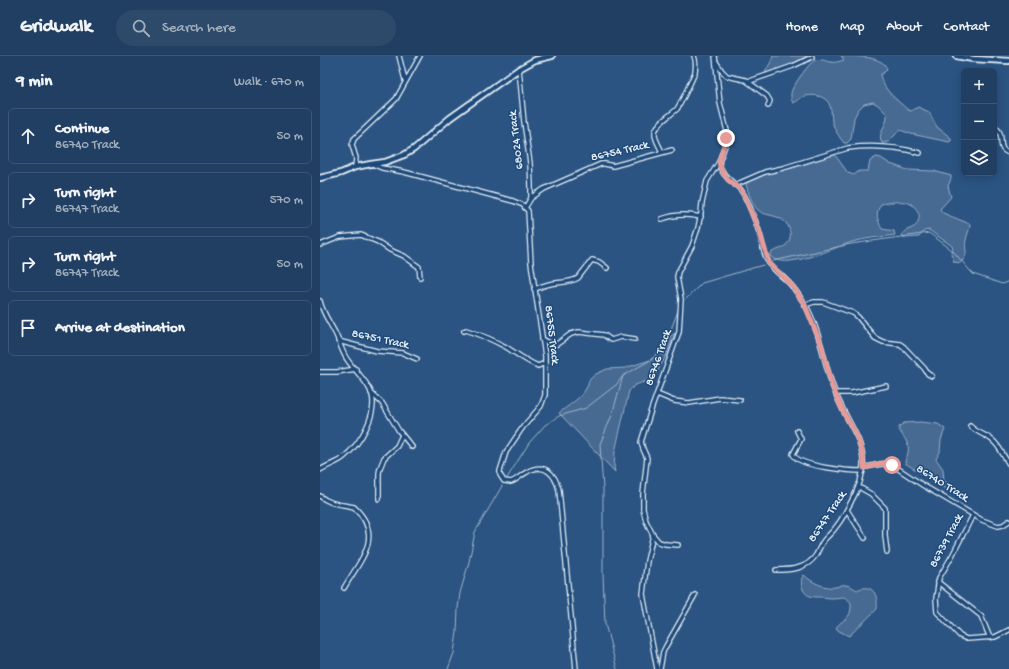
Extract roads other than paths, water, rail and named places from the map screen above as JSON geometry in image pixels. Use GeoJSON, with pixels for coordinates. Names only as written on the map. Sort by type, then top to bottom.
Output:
{"type":"FeatureCollection","features":[{"type":"Feature","properties":{"kind":"street"},"geometry":{"type":"LineString","coordinates":[[399,56],[405,80]]}},
{"type":"Feature","properties":{"kind":"street"},"geometry":{"type":"LineString","coordinates":[[355,167],[356,158],[352,145],[353,141],[362,130],[396,99],[405,80],[420,56]]}},
{"type":"Feature","properties":{"kind":"street"},"geometry":{"type":"LineString","coordinates":[[320,178],[341,173],[355,167],[395,159],[414,149],[450,118],[519,69],[535,60],[552,56]]}},
{"type":"Feature","properties":{"kind":"street"},"geometry":{"type":"LineString","coordinates":[[662,152],[655,134],[656,129],[680,105],[695,72],[696,61],[694,56]]}},
{"type":"Feature","properties":{"kind":"street"},"geometry":{"type":"LineString","coordinates":[[715,56],[720,103],[727,131],[726,143],[719,162]]}},
{"type":"Feature","properties":{"kind":"street"},"geometry":{"type":"LineString","coordinates":[[956,56],[974,59],[1009,61]]}},
{"type":"Feature","properties":{"kind":"street"},"geometry":{"type":"LineString","coordinates":[[747,81],[793,66],[812,57]]}},
{"type":"Feature","properties":{"kind":"street"},"geometry":{"type":"LineString","coordinates":[[715,62],[727,76],[747,81],[767,96],[770,101],[768,106]]}},
{"type":"Feature","properties":{"kind":"street","name":"68024 Track"},"geometry":{"type":"LineString","coordinates":[[519,69],[530,163],[531,198],[526,208]]}},
{"type":"Feature","properties":{"kind":"street"},"geometry":{"type":"LineString","coordinates":[[997,129],[1002,136],[1000,141],[1002,148],[1005,152],[1009,153]]}},
{"type":"Feature","properties":{"kind":"street"},"geometry":{"type":"LineString","coordinates":[[735,185],[764,172],[783,168],[848,148],[902,148],[920,154]]}},
{"type":"Feature","properties":{"kind":"street","name":"86754 Track"},"geometry":{"type":"LineString","coordinates":[[531,198],[544,189],[601,164],[613,166],[672,150]]}},
{"type":"Feature","properties":{"kind":"street","name":"86747 Track"},"geometry":{"type":"LineString","coordinates":[[719,162],[728,180],[741,189],[747,200],[759,230],[769,263],[793,287],[805,305],[822,347],[836,393],[843,411],[858,439],[863,457],[864,469],[859,487],[837,527],[823,540],[816,554],[809,563],[801,568],[776,570]]}},
{"type":"Feature","properties":{"kind":"street","name":"86746 Track"},"geometry":{"type":"LineString","coordinates":[[653,535],[646,521],[643,509],[644,484],[648,462],[642,442],[647,420],[679,332],[681,299],[677,277],[678,272],[692,246],[701,217],[702,203],[707,181],[719,162]]}},
{"type":"Feature","properties":{"kind":"street"},"geometry":{"type":"LineString","coordinates":[[371,164],[513,201],[523,205],[526,208]]}},
{"type":"Feature","properties":{"kind":"street","name":"86755 Track"},"geometry":{"type":"LineString","coordinates":[[526,208],[528,211],[534,289],[546,363],[544,401],[542,406],[523,427],[510,445],[503,460],[500,475],[504,481],[510,482],[532,469],[544,468],[557,482],[576,669]]}},
{"type":"Feature","properties":{"kind":"street"},"geometry":{"type":"LineString","coordinates":[[662,219],[680,214],[701,217]]}},
{"type":"Feature","properties":{"kind":"street"},"geometry":{"type":"LineString","coordinates":[[320,245],[340,237],[356,235],[367,237],[404,256],[420,268],[420,277]]}},
{"type":"Feature","properties":{"kind":"street"},"geometry":{"type":"LineString","coordinates":[[534,289],[546,285],[566,283],[575,280],[592,260],[599,262],[607,268]]}},
{"type":"Feature","properties":{"kind":"street"},"geometry":{"type":"LineString","coordinates":[[320,302],[326,318],[349,362],[356,369],[371,393],[382,403],[412,448]]}},
{"type":"Feature","properties":{"kind":"street"},"geometry":{"type":"LineString","coordinates":[[805,305],[817,302],[828,304],[855,315],[874,338],[883,342],[900,344],[928,374],[932,376]]}},
{"type":"Feature","properties":{"kind":"street"},"geometry":{"type":"LineString","coordinates":[[464,331],[466,330],[478,334],[507,348],[530,363],[538,366],[546,363]]}},
{"type":"Feature","properties":{"kind":"street"},"geometry":{"type":"LineString","coordinates":[[542,339],[553,344],[557,344],[571,334],[579,332],[604,335],[610,340],[621,337],[635,340]]}},
{"type":"Feature","properties":{"kind":"street","name":"86751 Track"},"geometry":{"type":"LineString","coordinates":[[338,341],[383,352],[403,353],[417,359]]}},
{"type":"Feature","properties":{"kind":"street"},"geometry":{"type":"LineString","coordinates":[[320,372],[337,372],[356,369]]}},
{"type":"Feature","properties":{"kind":"street"},"geometry":{"type":"LineString","coordinates":[[836,393],[852,393],[886,386]]}},
{"type":"Feature","properties":{"kind":"street"},"geometry":{"type":"LineString","coordinates":[[320,470],[338,461],[357,444],[366,429],[372,410],[371,393]]}},
{"type":"Feature","properties":{"kind":"street"},"geometry":{"type":"LineString","coordinates":[[657,394],[674,401],[694,402],[715,398],[740,400]]}},
{"type":"Feature","properties":{"kind":"street"},"geometry":{"type":"LineString","coordinates":[[970,426],[979,433],[993,440],[1009,464]]}},
{"type":"Feature","properties":{"kind":"street","name":"86740 Track"},"geometry":{"type":"LineString","coordinates":[[797,431],[801,439],[794,452],[793,456],[796,458],[821,467],[843,470],[864,469],[883,463],[892,465],[973,515],[998,526],[1009,521]]}},
{"type":"Feature","properties":{"kind":"street"},"geometry":{"type":"LineString","coordinates":[[379,499],[380,468],[384,458],[397,446],[402,434]]}},
{"type":"Feature","properties":{"kind":"street"},"geometry":{"type":"LineString","coordinates":[[859,487],[871,494],[885,508],[885,536],[887,552]]}},
{"type":"Feature","properties":{"kind":"street"},"geometry":{"type":"LineString","coordinates":[[320,496],[336,504],[354,507],[368,527],[369,540],[367,549],[344,588]]}},
{"type":"Feature","properties":{"kind":"street"},"geometry":{"type":"LineString","coordinates":[[846,510],[865,538]]}},
{"type":"Feature","properties":{"kind":"street","name":"86739 Track"},"geometry":{"type":"LineString","coordinates":[[973,515],[952,556],[940,575],[936,607],[939,616],[964,638],[990,638],[999,636],[1009,630]]}},
{"type":"Feature","properties":{"kind":"street"},"geometry":{"type":"LineString","coordinates":[[653,535],[662,544],[678,545]]}},
{"type":"Feature","properties":{"kind":"street"},"geometry":{"type":"LineString","coordinates":[[653,535],[647,561],[643,594],[658,669]]}},
{"type":"Feature","properties":{"kind":"street"},"geometry":{"type":"LineString","coordinates":[[938,582],[981,616],[990,638]]}},
{"type":"Feature","properties":{"kind":"street"},"geometry":{"type":"LineString","coordinates":[[658,669],[666,646],[695,595]]}},
{"type":"Feature","properties":{"kind":"waterway"},"geometry":{"type":"LineString","coordinates":[[773,261],[851,244],[929,233],[952,250],[973,274],[1002,284],[1009,281]]}},
{"type":"Feature","properties":{"kind":"waterway"},"geometry":{"type":"LineString","coordinates":[[686,299],[702,283],[763,265]]}},
{"type":"Feature","properties":{"kind":"waterway"},"geometry":{"type":"LineString","coordinates":[[507,478],[529,443],[545,425],[559,416],[586,408],[616,385],[623,376],[654,358],[667,340],[679,308]]}},
{"type":"Feature","properties":{"kind":"waterway"},"geometry":{"type":"LineString","coordinates":[[617,669],[605,624],[603,575],[603,489],[600,444],[612,415],[623,376]]}},
{"type":"Feature","properties":{"kind":"waterway"},"geometry":{"type":"LineString","coordinates":[[448,669],[454,653],[460,593],[469,562],[475,532],[502,486]]}}]}
